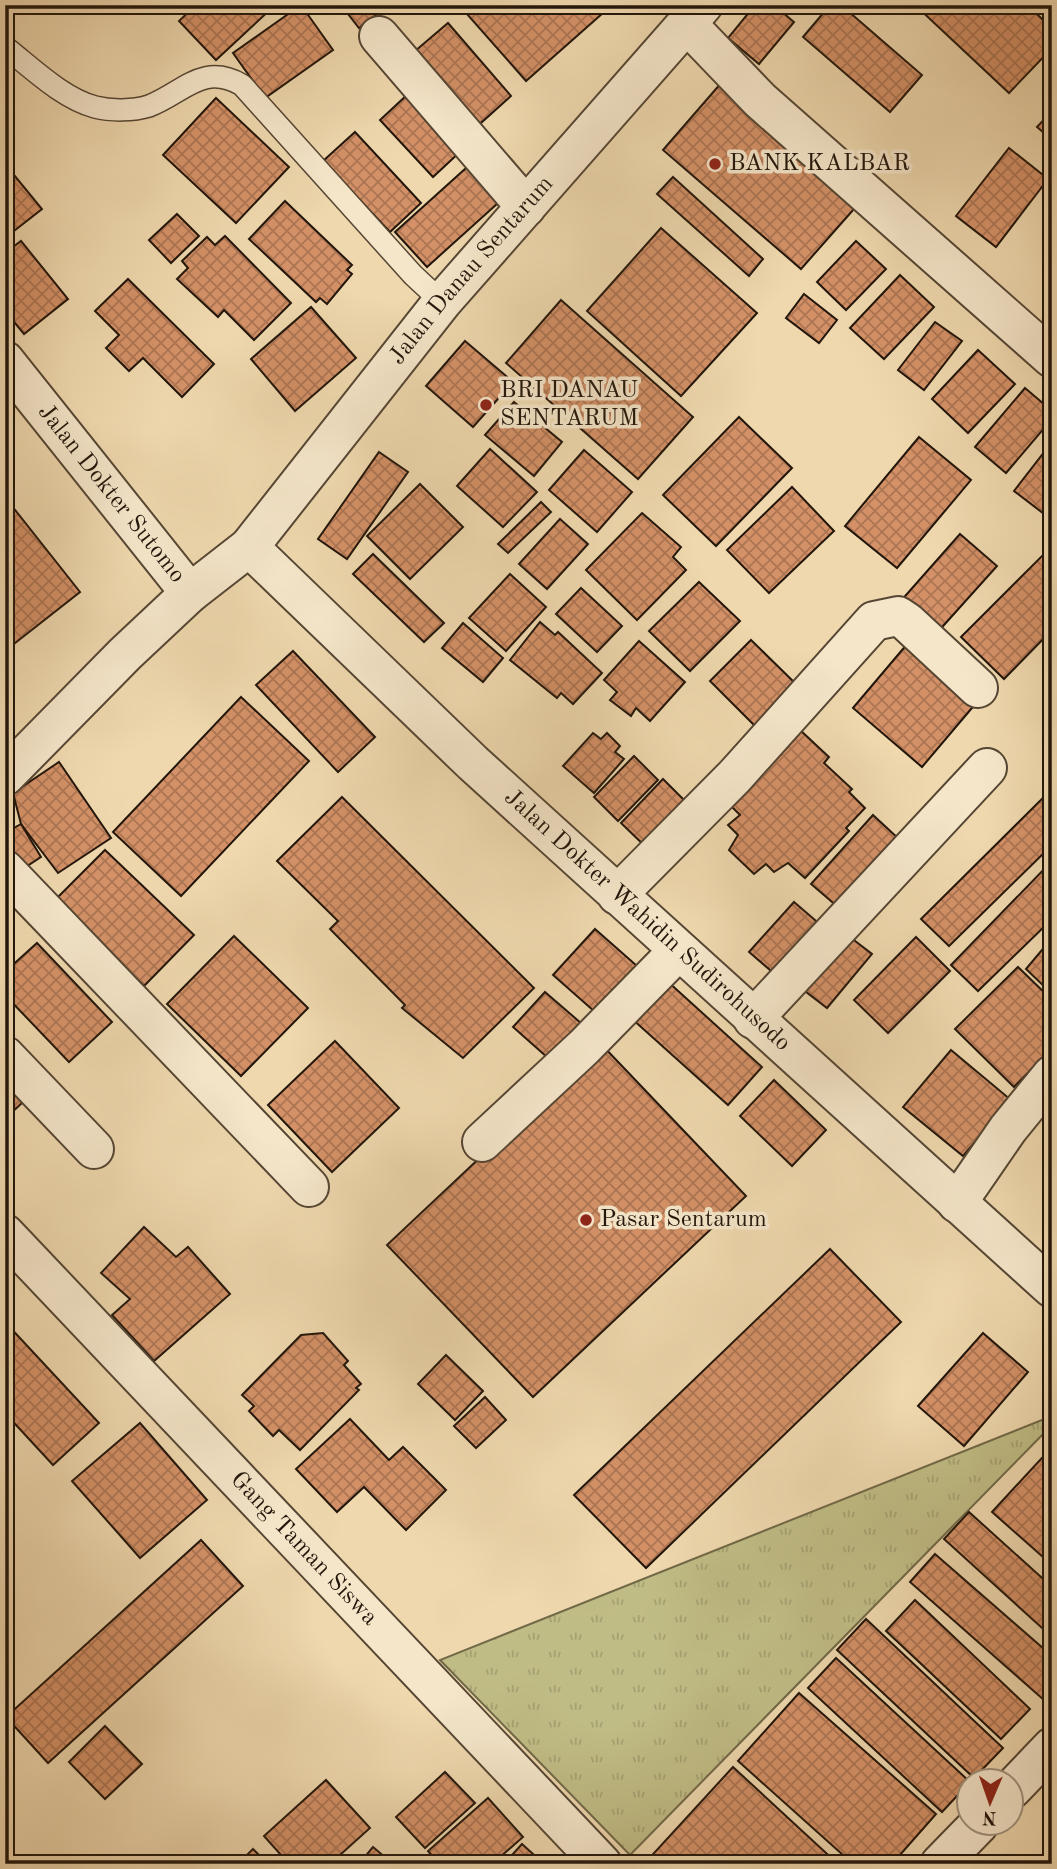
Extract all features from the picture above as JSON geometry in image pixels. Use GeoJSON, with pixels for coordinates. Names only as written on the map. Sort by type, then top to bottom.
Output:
{"type":"FeatureCollection","features":[{"type":"Feature","properties":{"kind":"street","name":"Jalan Danau Sentarum"},"geometry":{"type":"LineString","coordinates":[[5,776],[125,654],[190,593],[249,547],[442,302],[695,14]]}},
{"type":"Feature","properties":{"kind":"street"},"geometry":{"type":"LineString","coordinates":[[695,14],[760,100],[1052,358]]}},
{"type":"Feature","properties":{"kind":"street"},"geometry":{"type":"LineString","coordinates":[[379,36],[526,207]]}},
{"type":"Feature","properties":{"kind":"street","name":"Jalan Dokter Sutomo"},"geometry":{"type":"LineString","coordinates":[[5,361],[190,593]]}},
{"type":"Feature","properties":{"kind":"street","name":"Jalan Dokter Wahidin Sudirohusodo"},"geometry":{"type":"LineString","coordinates":[[249,547],[473,763],[1052,1288]]}},
{"type":"Feature","properties":{"kind":"street"},"geometry":{"type":"LineString","coordinates":[[617,895],[735,776],[874,621],[898,616],[978,688]]}},
{"type":"Feature","properties":{"kind":"street"},"geometry":{"type":"LineString","coordinates":[[753,1018],[987,768]]}},
{"type":"Feature","properties":{"kind":"street"},"geometry":{"type":"LineString","coordinates":[[5,870],[309,1187]]}},
{"type":"Feature","properties":{"kind":"street"},"geometry":{"type":"LineString","coordinates":[[482,1142],[584,1047],[678,951]]}},
{"type":"Feature","properties":{"kind":"street"},"geometry":{"type":"LineString","coordinates":[[5,1056],[94,1149]]}},
{"type":"Feature","properties":{"kind":"street"},"geometry":{"type":"LineString","coordinates":[[957,1203],[1008,1129],[1052,1074]]}},
{"type":"Feature","properties":{"kind":"street","name":"Gang Taman Siswa"},"geometry":{"type":"LineString","coordinates":[[5,1234],[601,1864]]}},
{"type":"Feature","properties":{"kind":"street"},"geometry":{"type":"LineString","coordinates":[[1026,1774],[1052,1746]]}},
{"type":"Feature","properties":{"kind":"street"},"geometry":{"type":"LineString","coordinates":[[940,1864],[965,1838]]}},
{"type":"Feature","properties":{"kind":"lane"},"geometry":{"type":"LineString","coordinates":[[5,47],[74,98],[96,107],[125,110],[147,106],[195,81],[211,76],[229,77],[242,85],[413,275],[442,302]]}},
{"type":"Feature","properties":{"kind":"green space"},"geometry":{"type":"Polygon","coordinates":[[[1052,1416],[1052,1425],[630,1855],[440,1660],[1052,1416]]]}},
{"type":"Feature","properties":{"kind":"building"},"geometry":{"type":"Polygon","coordinates":[[[196,5],[273,7],[216,60],[179,21],[196,5]]]}},
{"type":"Feature","properties":{"kind":"building"},"geometry":{"type":"Polygon","coordinates":[[[301,5],[333,50],[265,98],[233,53],[301,5]]]}},
{"type":"Feature","properties":{"kind":"building"},"geometry":{"type":"Polygon","coordinates":[[[341,5],[389,5],[359,28],[341,5]]]}},
{"type":"Feature","properties":{"kind":"building"},"geometry":{"type":"Polygon","coordinates":[[[459,5],[612,5],[526,81],[459,5]]]}},
{"type":"Feature","properties":{"kind":"building"},"geometry":{"type":"Polygon","coordinates":[[[755,5],[774,5],[794,22],[759,64],[728,38],[755,5]]]}},
{"type":"Feature","properties":{"kind":"building"},"geometry":{"type":"Polygon","coordinates":[[[830,5],[841,5],[922,75],[890,112],[803,37],[830,5]]]}},
{"type":"Feature","properties":{"kind":"building"},"geometry":{"type":"Polygon","coordinates":[[[915,5],[1027,5],[1052,28],[1052,48],[1009,93],[915,5]]]}},
{"type":"Feature","properties":{"kind":"building"},"geometry":{"type":"Polygon","coordinates":[[[448,23],[511,96],[472,131],[408,57],[448,23]]]}},
{"type":"Feature","properties":{"kind":"building"},"geometry":{"type":"Polygon","coordinates":[[[722,82],[861,201],[801,269],[663,150],[722,82]]]}},
{"type":"Feature","properties":{"kind":"building"},"geometry":{"type":"Polygon","coordinates":[[[408,94],[461,151],[433,177],[380,120],[408,94]]]}},
{"type":"Feature","properties":{"kind":"building"},"geometry":{"type":"Polygon","coordinates":[[[216,98],[289,167],[236,223],[163,155],[216,98]]]}},
{"type":"Feature","properties":{"kind":"building"},"geometry":{"type":"Polygon","coordinates":[[[1052,111],[1052,140],[1037,127],[1052,111]]]}},
{"type":"Feature","properties":{"kind":"building"},"geometry":{"type":"Polygon","coordinates":[[[355,132],[421,203],[390,232],[323,161],[355,132]]]}},
{"type":"Feature","properties":{"kind":"building"},"geometry":{"type":"Polygon","coordinates":[[[1009,148],[1048,179],[996,247],[956,216],[1009,148]]]}},
{"type":"Feature","properties":{"kind":"building"},"geometry":{"type":"Polygon","coordinates":[[[475,160],[507,195],[427,267],[395,232],[475,160]]]}},
{"type":"Feature","properties":{"kind":"building"},"geometry":{"type":"Polygon","coordinates":[[[5,164],[42,209],[5,238],[5,164]]]}},
{"type":"Feature","properties":{"kind":"building"},"geometry":{"type":"Polygon","coordinates":[[[673,177],[763,259],[749,276],[657,194],[673,177]]]}},
{"type":"Feature","properties":{"kind":"building"},"geometry":{"type":"Polygon","coordinates":[[[285,201],[352,265],[347,270],[352,274],[327,304],[320,298],[316,302],[249,239],[285,201]]]}},
{"type":"Feature","properties":{"kind":"building"},"geometry":{"type":"Polygon","coordinates":[[[177,214],[199,236],[171,263],[149,240],[177,214]]]}},
{"type":"Feature","properties":{"kind":"building"},"geometry":{"type":"Polygon","coordinates":[[[661,228],[757,313],[681,396],[587,311],[661,228]]]}},
{"type":"Feature","properties":{"kind":"building"},"geometry":{"type":"Polygon","coordinates":[[[225,236],[291,303],[254,340],[224,310],[218,317],[177,279],[188,268],[182,261],[207,237],[215,245],[225,236]]]}},
{"type":"Feature","properties":{"kind":"building"},"geometry":{"type":"Polygon","coordinates":[[[21,241],[68,299],[24,334],[5,311],[5,253],[21,241]]]}},
{"type":"Feature","properties":{"kind":"building"},"geometry":{"type":"Polygon","coordinates":[[[856,241],[886,269],[846,310],[817,282],[856,241]]]}},
{"type":"Feature","properties":{"kind":"building"},"geometry":{"type":"Polygon","coordinates":[[[900,275],[934,307],[884,359],[850,328],[900,275]]]}},
{"type":"Feature","properties":{"kind":"building"},"geometry":{"type":"Polygon","coordinates":[[[128,279],[214,364],[182,397],[143,358],[129,371],[106,348],[119,335],[95,311],[128,279]]]}},
{"type":"Feature","properties":{"kind":"building"},"geometry":{"type":"Polygon","coordinates":[[[804,294],[837,320],[819,343],[786,318],[804,294]]]}},
{"type":"Feature","properties":{"kind":"building"},"geometry":{"type":"Polygon","coordinates":[[[561,300],[693,417],[638,479],[506,363],[561,300]]]}},
{"type":"Feature","properties":{"kind":"building"},"geometry":{"type":"Polygon","coordinates":[[[311,307],[356,358],[295,411],[251,359],[311,307]]]}},
{"type":"Feature","properties":{"kind":"building"},"geometry":{"type":"Polygon","coordinates":[[[935,322],[962,341],[924,390],[898,370],[935,322]]]}},
{"type":"Feature","properties":{"kind":"building"},"geometry":{"type":"Polygon","coordinates":[[[465,341],[513,382],[473,427],[426,386],[465,341]]]}},
{"type":"Feature","properties":{"kind":"building"},"geometry":{"type":"Polygon","coordinates":[[[978,350],[1015,384],[968,433],[932,399],[978,350]]]}},
{"type":"Feature","properties":{"kind":"building"},"geometry":{"type":"Polygon","coordinates":[[[1025,388],[1052,411],[1052,419],[1006,473],[975,447],[1025,388]]]}},
{"type":"Feature","properties":{"kind":"building"},"geometry":{"type":"Polygon","coordinates":[[[514,402],[562,442],[534,476],[485,435],[514,402]]]}},
{"type":"Feature","properties":{"kind":"building"},"geometry":{"type":"Polygon","coordinates":[[[739,417],[792,468],[716,546],[663,495],[739,417]]]}},
{"type":"Feature","properties":{"kind":"building"},"geometry":{"type":"Polygon","coordinates":[[[919,437],[971,480],[897,568],[845,526],[919,437]]]}},
{"type":"Feature","properties":{"kind":"building"},"geometry":{"type":"Polygon","coordinates":[[[1052,442],[1052,513],[1048,517],[1014,491],[1052,442]]]}},
{"type":"Feature","properties":{"kind":"building"},"geometry":{"type":"Polygon","coordinates":[[[490,449],[537,492],[503,527],[457,486],[490,449]]]}},
{"type":"Feature","properties":{"kind":"building"},"geometry":{"type":"Polygon","coordinates":[[[584,450],[632,492],[597,532],[549,490],[584,450]]]}},
{"type":"Feature","properties":{"kind":"building"},"geometry":{"type":"Polygon","coordinates":[[[379,452],[408,472],[347,559],[318,539],[379,452]]]}},
{"type":"Feature","properties":{"kind":"building"},"geometry":{"type":"Polygon","coordinates":[[[420,484],[463,527],[410,579],[367,536],[420,484]]]}},
{"type":"Feature","properties":{"kind":"building"},"geometry":{"type":"Polygon","coordinates":[[[792,487],[834,531],[769,593],[727,550],[792,487]]]}},
{"type":"Feature","properties":{"kind":"building"},"geometry":{"type":"Polygon","coordinates":[[[8,501],[80,592],[5,651],[5,503],[8,501]]]}},
{"type":"Feature","properties":{"kind":"building"},"geometry":{"type":"Polygon","coordinates":[[[541,502],[551,512],[508,553],[498,544],[541,502]]]}},
{"type":"Feature","properties":{"kind":"building"},"geometry":{"type":"Polygon","coordinates":[[[642,513],[681,547],[673,557],[686,570],[637,620],[586,570],[642,513]]]}},
{"type":"Feature","properties":{"kind":"building"},"geometry":{"type":"Polygon","coordinates":[[[560,519],[588,544],[547,589],[519,564],[560,519]]]}},
{"type":"Feature","properties":{"kind":"building"},"geometry":{"type":"Polygon","coordinates":[[[960,534],[997,566],[935,635],[899,603],[960,534]]]}},
{"type":"Feature","properties":{"kind":"building"},"geometry":{"type":"Polygon","coordinates":[[[373,554],[444,623],[424,642],[353,574],[373,554]]]}},
{"type":"Feature","properties":{"kind":"building"},"geometry":{"type":"Polygon","coordinates":[[[1044,554],[1052,561],[1052,630],[1004,679],[961,637],[1044,554]]]}},
{"type":"Feature","properties":{"kind":"building"},"geometry":{"type":"Polygon","coordinates":[[[510,574],[546,607],[506,651],[469,618],[510,574]]]}},
{"type":"Feature","properties":{"kind":"building"},"geometry":{"type":"Polygon","coordinates":[[[699,582],[740,621],[690,671],[649,631],[699,582]]]}},
{"type":"Feature","properties":{"kind":"building"},"geometry":{"type":"Polygon","coordinates":[[[581,588],[622,626],[597,652],[556,614],[581,588]]]}},
{"type":"Feature","properties":{"kind":"building"},"geometry":{"type":"Polygon","coordinates":[[[540,622],[555,635],[558,632],[602,673],[573,704],[561,693],[557,698],[510,660],[540,622]]]}},
{"type":"Feature","properties":{"kind":"building"},"geometry":{"type":"Polygon","coordinates":[[[463,623],[503,658],[483,682],[442,648],[463,623]]]}},
{"type":"Feature","properties":{"kind":"building"},"geometry":{"type":"Polygon","coordinates":[[[751,640],[797,685],[756,727],[710,681],[751,640]]]}},
{"type":"Feature","properties":{"kind":"building"},"geometry":{"type":"Polygon","coordinates":[[[639,641],[685,682],[650,721],[636,708],[631,716],[610,700],[617,692],[604,680],[639,641]]]}},
{"type":"Feature","properties":{"kind":"building"},"geometry":{"type":"Polygon","coordinates":[[[908,643],[977,702],[922,767],[853,708],[908,643]]]}},
{"type":"Feature","properties":{"kind":"building"},"geometry":{"type":"Polygon","coordinates":[[[293,651],[375,737],[338,772],[256,685],[293,651]]]}},
{"type":"Feature","properties":{"kind":"building"},"geometry":{"type":"Polygon","coordinates":[[[241,697],[309,761],[181,896],[113,832],[241,697]]]}},
{"type":"Feature","properties":{"kind":"building"},"geometry":{"type":"Polygon","coordinates":[[[799,729],[829,757],[824,763],[852,789],[849,792],[865,808],[846,828],[849,831],[805,878],[788,863],[774,872],[766,864],[754,874],[729,850],[738,835],[728,825],[740,815],[729,804],[799,729]]]}},
{"type":"Feature","properties":{"kind":"building"},"geometry":{"type":"Polygon","coordinates":[[[593,733],[601,739],[607,733],[620,746],[615,752],[624,759],[594,793],[563,766],[593,733]]]}},
{"type":"Feature","properties":{"kind":"building"},"geometry":{"type":"Polygon","coordinates":[[[634,756],[658,780],[618,821],[594,797],[634,756]]]}},
{"type":"Feature","properties":{"kind":"building"},"geometry":{"type":"Polygon","coordinates":[[[59,762],[111,838],[58,873],[21,824],[13,793],[59,762]]]}},
{"type":"Feature","properties":{"kind":"building"},"geometry":{"type":"Polygon","coordinates":[[[663,779],[693,809],[650,851],[621,823],[663,779]]]}},
{"type":"Feature","properties":{"kind":"building"},"geometry":{"type":"Polygon","coordinates":[[[1052,789],[1052,845],[949,946],[921,919],[1052,789]]]}},
{"type":"Feature","properties":{"kind":"building"},"geometry":{"type":"Polygon","coordinates":[[[342,797],[534,988],[463,1058],[402,1008],[405,1005],[330,929],[338,921],[277,861],[342,797]]]}},
{"type":"Feature","properties":{"kind":"building"},"geometry":{"type":"Polygon","coordinates":[[[873,815],[900,840],[838,907],[811,884],[873,815]]]}},
{"type":"Feature","properties":{"kind":"building"},"geometry":{"type":"Polygon","coordinates":[[[21,824],[41,857],[21,870],[5,844],[5,833],[21,824]]]}},
{"type":"Feature","properties":{"kind":"building"},"geometry":{"type":"Polygon","coordinates":[[[105,850],[194,935],[144,986],[55,900],[105,850]]]}},
{"type":"Feature","properties":{"kind":"building"},"geometry":{"type":"Polygon","coordinates":[[[1052,861],[1052,919],[978,991],[951,965],[1052,861]]]}},
{"type":"Feature","properties":{"kind":"building"},"geometry":{"type":"Polygon","coordinates":[[[5,886],[21,903],[5,917],[5,886]]]}},
{"type":"Feature","properties":{"kind":"building"},"geometry":{"type":"Polygon","coordinates":[[[794,902],[822,926],[777,976],[749,952],[794,902]]]}},
{"type":"Feature","properties":{"kind":"building"},"geometry":{"type":"Polygon","coordinates":[[[595,929],[645,973],[603,1019],[553,975],[595,929]]]}},
{"type":"Feature","properties":{"kind":"building"},"geometry":{"type":"Polygon","coordinates":[[[846,934],[872,954],[827,1008],[801,988],[846,934]]]}},
{"type":"Feature","properties":{"kind":"building"},"geometry":{"type":"Polygon","coordinates":[[[234,936],[308,1008],[241,1076],[167,1004],[234,936]]]}},
{"type":"Feature","properties":{"kind":"building"},"geometry":{"type":"Polygon","coordinates":[[[916,937],[950,971],[888,1033],[854,1000],[916,937]]]}},
{"type":"Feature","properties":{"kind":"building"},"geometry":{"type":"Polygon","coordinates":[[[1052,938],[1052,994],[1026,969],[1052,938]]]}},
{"type":"Feature","properties":{"kind":"building"},"geometry":{"type":"Polygon","coordinates":[[[37,943],[112,1022],[69,1062],[5,995],[5,972],[37,943]]]}},
{"type":"Feature","properties":{"kind":"building"},"geometry":{"type":"Polygon","coordinates":[[[1018,967],[1052,1000],[1052,1049],[1014,1087],[955,1029],[1018,967]]]}},
{"type":"Feature","properties":{"kind":"building"},"geometry":{"type":"Polygon","coordinates":[[[666,980],[762,1067],[728,1105],[631,1018],[666,980]]]}},
{"type":"Feature","properties":{"kind":"building"},"geometry":{"type":"Polygon","coordinates":[[[545,992],[589,1030],[556,1065],[513,1027],[545,992]]]}},
{"type":"Feature","properties":{"kind":"building"},"geometry":{"type":"Polygon","coordinates":[[[335,1041],[399,1108],[332,1172],[268,1105],[335,1041]]]}},
{"type":"Feature","properties":{"kind":"building"},"geometry":{"type":"Polygon","coordinates":[[[601,1044],[746,1196],[533,1397],[387,1245],[601,1044]]]}},
{"type":"Feature","properties":{"kind":"building"},"geometry":{"type":"Polygon","coordinates":[[[951,1050],[1011,1100],[963,1156],[903,1107],[951,1050]]]}},
{"type":"Feature","properties":{"kind":"building"},"geometry":{"type":"Polygon","coordinates":[[[774,1080],[826,1130],[792,1166],[740,1116],[774,1080]]]}},
{"type":"Feature","properties":{"kind":"building"},"geometry":{"type":"Polygon","coordinates":[[[5,1082],[24,1101],[5,1119],[5,1082]]]}},
{"type":"Feature","properties":{"kind":"building"},"geometry":{"type":"Polygon","coordinates":[[[144,1227],[176,1257],[188,1247],[230,1294],[154,1361],[112,1315],[130,1299],[101,1273],[144,1227]]]}},
{"type":"Feature","properties":{"kind":"building"},"geometry":{"type":"Polygon","coordinates":[[[830,1249],[901,1322],[646,1568],[574,1495],[830,1249]]]}},
{"type":"Feature","properties":{"kind":"building"},"geometry":{"type":"Polygon","coordinates":[[[5,1322],[99,1423],[53,1465],[5,1413],[5,1322]]]}},
{"type":"Feature","properties":{"kind":"building"},"geometry":{"type":"Polygon","coordinates":[[[323,1333],[348,1361],[344,1365],[361,1384],[356,1388],[359,1390],[300,1450],[279,1430],[273,1436],[249,1411],[254,1406],[242,1395],[301,1335],[323,1333]]]}},
{"type":"Feature","properties":{"kind":"building"},"geometry":{"type":"Polygon","coordinates":[[[983,1333],[1028,1372],[964,1446],[918,1406],[983,1333]]]}},
{"type":"Feature","properties":{"kind":"building"},"geometry":{"type":"Polygon","coordinates":[[[446,1355],[483,1391],[455,1420],[418,1384],[446,1355]]]}},
{"type":"Feature","properties":{"kind":"building"},"geometry":{"type":"Polygon","coordinates":[[[485,1397],[506,1420],[476,1448],[454,1426],[485,1397]]]}},
{"type":"Feature","properties":{"kind":"building"},"geometry":{"type":"Polygon","coordinates":[[[350,1419],[389,1460],[403,1447],[446,1490],[406,1530],[364,1487],[337,1512],[296,1469],[350,1419]]]}},
{"type":"Feature","properties":{"kind":"building"},"geometry":{"type":"Polygon","coordinates":[[[140,1423],[207,1500],[140,1558],[72,1481],[140,1423]]]}},
{"type":"Feature","properties":{"kind":"building"},"geometry":{"type":"Polygon","coordinates":[[[1052,1447],[1052,1565],[992,1512],[1052,1447]]]}},
{"type":"Feature","properties":{"kind":"building"},"geometry":{"type":"Polygon","coordinates":[[[969,1512],[1052,1587],[1052,1637],[944,1539],[969,1512]]]}},
{"type":"Feature","properties":{"kind":"building"},"geometry":{"type":"Polygon","coordinates":[[[201,1540],[243,1586],[48,1763],[6,1717],[201,1540]]]}},
{"type":"Feature","properties":{"kind":"building"},"geometry":{"type":"Polygon","coordinates":[[[935,1554],[1052,1656],[1052,1694],[1045,1701],[910,1582],[935,1554]]]}},
{"type":"Feature","properties":{"kind":"building"},"geometry":{"type":"Polygon","coordinates":[[[915,1600],[1030,1709],[1001,1739],[886,1631],[915,1600]]]}},
{"type":"Feature","properties":{"kind":"building"},"geometry":{"type":"Polygon","coordinates":[[[866,1619],[1003,1748],[984,1768],[963,1768],[837,1650],[866,1619]]]}},
{"type":"Feature","properties":{"kind":"building"},"geometry":{"type":"Polygon","coordinates":[[[836,1658],[956,1769],[956,1797],[942,1812],[808,1688],[836,1658]]]}},
{"type":"Feature","properties":{"kind":"building"},"geometry":{"type":"Polygon","coordinates":[[[799,1693],[936,1814],[892,1864],[853,1864],[738,1761],[799,1693]]]}},
{"type":"Feature","properties":{"kind":"building"},"geometry":{"type":"Polygon","coordinates":[[[105,1726],[142,1764],[105,1799],[69,1762],[105,1726]]]}},
{"type":"Feature","properties":{"kind":"building"},"geometry":{"type":"Polygon","coordinates":[[[733,1767],[838,1864],[644,1864],[733,1767]]]}},
{"type":"Feature","properties":{"kind":"building"},"geometry":{"type":"Polygon","coordinates":[[[445,1772],[475,1803],[425,1848],[396,1817],[445,1772]]]}},
{"type":"Feature","properties":{"kind":"building"},"geometry":{"type":"Polygon","coordinates":[[[326,1780],[370,1828],[330,1864],[289,1864],[264,1836],[326,1780]]]}},
{"type":"Feature","properties":{"kind":"building"},"geometry":{"type":"Polygon","coordinates":[[[488,1798],[523,1837],[492,1864],[439,1864],[428,1851],[488,1798]]]}},
{"type":"Feature","properties":{"kind":"building"},"geometry":{"type":"Polygon","coordinates":[[[522,1844],[544,1864],[504,1864],[522,1844]]]}},
{"type":"Feature","properties":{"kind":"building"},"geometry":{"type":"Polygon","coordinates":[[[373,1847],[393,1864],[359,1864],[373,1847]]]}},
{"type":"Feature","properties":{"kind":"building"},"geometry":{"type":"Polygon","coordinates":[[[253,1849],[268,1864],[238,1864],[253,1849]]]}},
{"type":"Feature","properties":{"kind":"place","name":"BANK KALBAR"},"geometry":{"type":"Point","coordinates":[715,164]}},
{"type":"Feature","properties":{"kind":"place","name":"BRI DANAU SENTARUM"},"geometry":{"type":"Point","coordinates":[486,405]}},
{"type":"Feature","properties":{"kind":"place","name":"Pasar Sentarum"},"geometry":{"type":"Point","coordinates":[586,1220]}}]}
